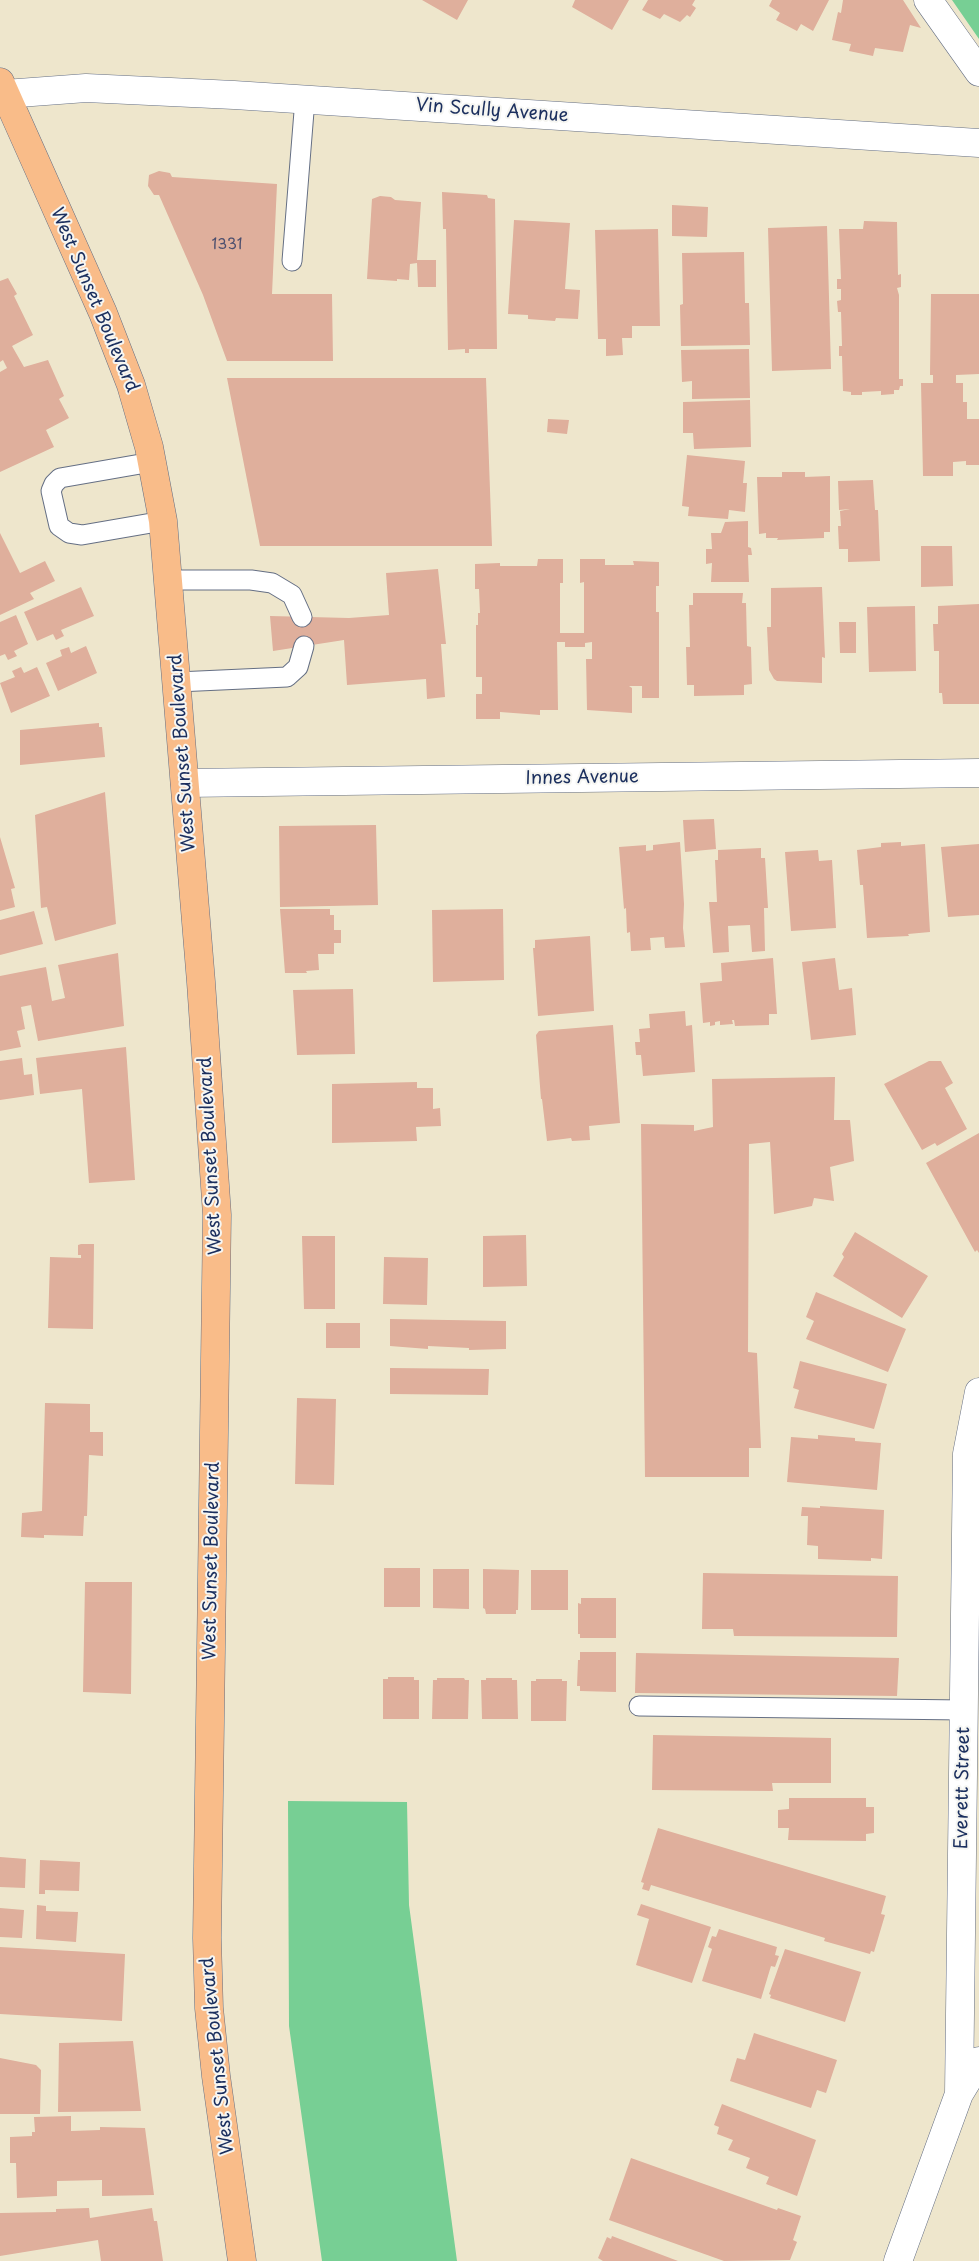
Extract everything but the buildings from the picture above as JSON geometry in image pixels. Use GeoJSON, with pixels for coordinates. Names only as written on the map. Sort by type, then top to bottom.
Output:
{"type":"FeatureCollection","features":[{"type":"Feature","properties":{"kind":"main road","name":"West Sunset Boulevard"},"geometry":{"type":"LineString","coordinates":[[3,88],[103,313],[130,385],[152,462],[163,521],[213,1142],[217,1215],[207,1871],[209,2008],[216,2076],[242,2261]]}},
{"type":"Feature","properties":{"kind":"street"},"geometry":{"type":"LineString","coordinates":[[928,0],[979,72]]}},
{"type":"Feature","properties":{"kind":"street","name":"Vin Scully Avenue"},"geometry":{"type":"LineString","coordinates":[[3,88],[86,88],[305,100],[979,143]]}},
{"type":"Feature","properties":{"kind":"street","name":"Innes Avenue"},"geometry":{"type":"LineString","coordinates":[[185,783],[979,773]]}},
{"type":"Feature","properties":{"kind":"street","name":"Everett Street"},"geometry":{"type":"LineString","coordinates":[[958,2094],[968,1454],[979,1392]]}},
{"type":"Feature","properties":{"kind":"street","name":"Everett Street"},"geometry":{"type":"LineString","coordinates":[[898,2261],[958,2094],[979,2061]]}},
{"type":"Feature","properties":{"kind":"lane"},"geometry":{"type":"LineString","coordinates":[[292,261],[305,100]]}},
{"type":"Feature","properties":{"kind":"lane"},"geometry":{"type":"LineString","coordinates":[[152,462],[60,478],[54,484],[51,491],[59,526],[69,533],[82,535],[163,521]]}},
{"type":"Feature","properties":{"kind":"lane"},"geometry":{"type":"LineString","coordinates":[[169,580],[251,580],[272,583],[292,595],[302,617]]}},
{"type":"Feature","properties":{"kind":"lane"},"geometry":{"type":"LineString","coordinates":[[177,682],[287,677],[298,667],[304,646]]}},
{"type":"Feature","properties":{"kind":"lane"},"geometry":{"type":"LineString","coordinates":[[640,1706],[964,1710]]}},
{"type":"Feature","properties":{"kind":"green space"},"geometry":{"type":"Polygon","coordinates":[[[952,0],[979,0],[979,39],[952,0]]]}},
{"type":"Feature","properties":{"kind":"green space"},"geometry":{"type":"Polygon","coordinates":[[[288,1801],[407,1802],[409,1905],[457,2261],[322,2261],[289,2026],[288,1801]]]}}]}
